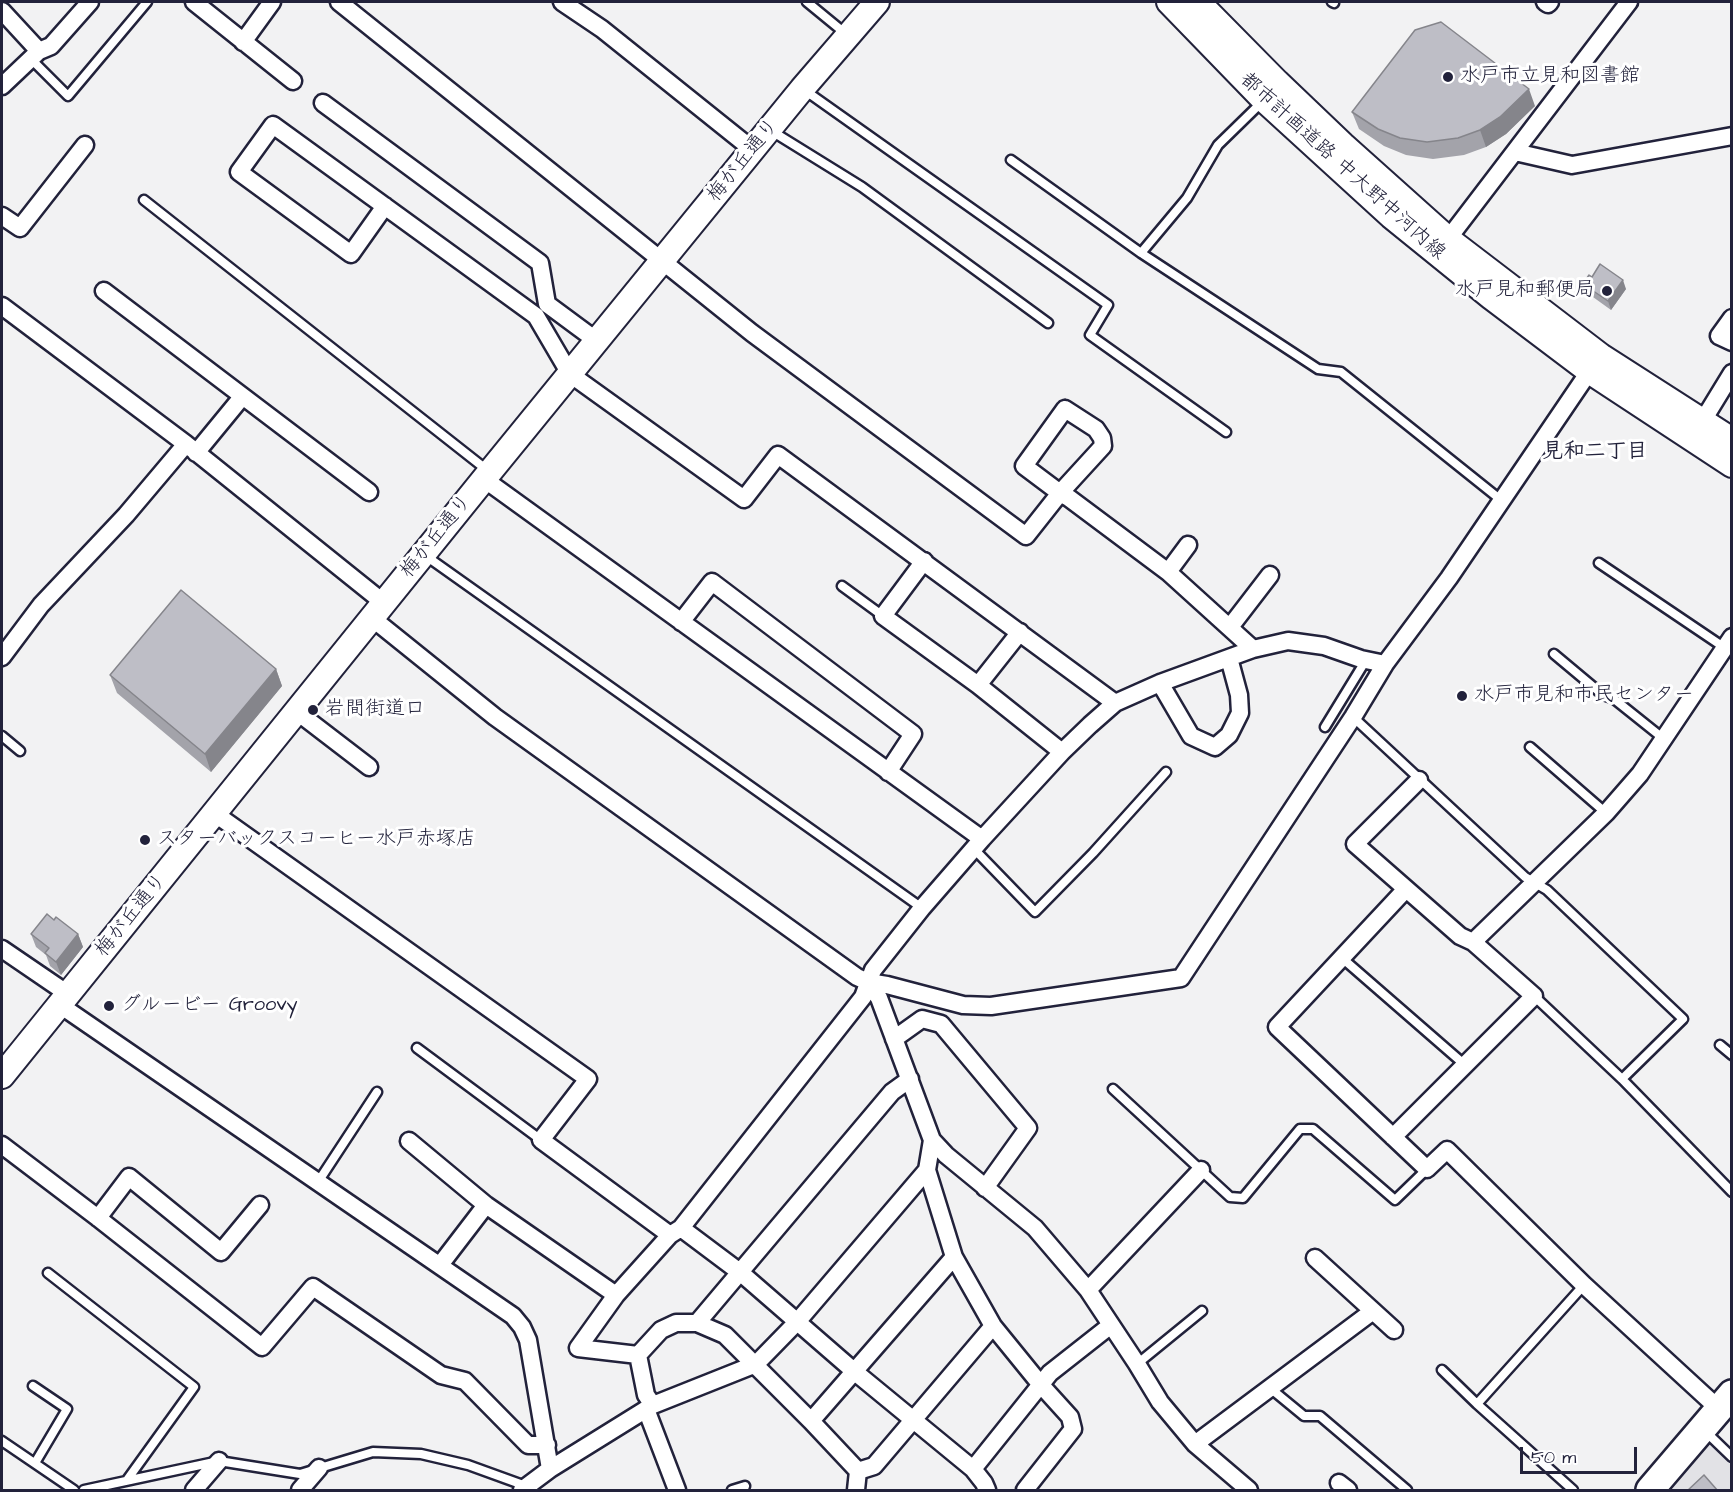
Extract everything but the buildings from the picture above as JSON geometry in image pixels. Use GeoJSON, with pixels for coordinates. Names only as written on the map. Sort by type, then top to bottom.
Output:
{"type":"FeatureCollection","features":[{"type":"Feature","properties":{"kind":"main road"},"geometry":{"type":"LineString","coordinates":[[1650,1491],[1717,1410]]}},
{"type":"Feature","properties":{"kind":"street"},"geometry":{"type":"LineString","coordinates":[[2,86],[35,55],[51,46],[90,2]]}},
{"type":"Feature","properties":{"kind":"street"},"geometry":{"type":"LineString","coordinates":[[194,2],[293,81]]}},
{"type":"Feature","properties":{"kind":"street"},"geometry":{"type":"LineString","coordinates":[[243,42],[272,2]]}},
{"type":"Feature","properties":{"kind":"street"},"geometry":{"type":"LineString","coordinates":[[339,2],[752,333],[1026,536],[1060,493],[1103,446],[1102,438],[1096,429],[1065,409],[1024,466],[1060,493],[1069,498],[1168,572],[1253,649]]}},
{"type":"Feature","properties":{"kind":"street"},"geometry":{"type":"LineString","coordinates":[[562,2],[602,29],[753,150]]}},
{"type":"Feature","properties":{"kind":"street","name":"梅が丘通り"},"geometry":{"type":"LineString","coordinates":[[2,1076],[423,554],[802,89],[877,2]]}},
{"type":"Feature","properties":{"kind":"street","name":"都市計画道路 中大野中河内線"},"geometry":{"type":"LineString","coordinates":[[1169,2],[1264,100],[1391,216],[1491,297],[1595,363],[1731,440]]}},
{"type":"Feature","properties":{"kind":"street","name":"都市計画道路 中大野中河内線"},"geometry":{"type":"LineString","coordinates":[[1198,2],[1334,138],[1448,239],[1595,363],[1731,465]]}},
{"type":"Feature","properties":{"kind":"street"},"geometry":{"type":"LineString","coordinates":[[1545,2],[1548,4],[1550,2]]}},
{"type":"Feature","properties":{"kind":"street"},"geometry":{"type":"LineString","coordinates":[[1448,239],[1629,2]]}},
{"type":"Feature","properties":{"kind":"street"},"geometry":{"type":"LineString","coordinates":[[2,11],[35,55]]}},
{"type":"Feature","properties":{"kind":"street"},"geometry":{"type":"LineString","coordinates":[[323,103],[540,263],[547,304],[597,341]]}},
{"type":"Feature","properties":{"kind":"street"},"geometry":{"type":"LineString","coordinates":[[386,206],[351,254],[239,172],[273,125],[386,206],[536,316],[570,374],[744,499],[778,455],[1115,703]]}},
{"type":"Feature","properties":{"kind":"street"},"geometry":{"type":"LineString","coordinates":[[1515,152],[1572,165],[1731,136]]}},
{"type":"Feature","properties":{"kind":"street"},"geometry":{"type":"LineString","coordinates":[[2,216],[20,228],[85,145]]}},
{"type":"Feature","properties":{"kind":"street"},"geometry":{"type":"LineString","coordinates":[[104,291],[369,492]]}},
{"type":"Feature","properties":{"kind":"street"},"geometry":{"type":"LineString","coordinates":[[2,306],[191,448],[378,610],[495,717],[857,977],[868,982],[963,1005],[991,1006],[1181,978],[1353,717],[1385,664],[1449,578],[1595,363]]}},
{"type":"Feature","properties":{"kind":"street"},"geometry":{"type":"LineString","coordinates":[[1731,318],[1719,336],[1731,342]]}},
{"type":"Feature","properties":{"kind":"street"},"geometry":{"type":"LineString","coordinates":[[1702,422],[1731,373]]}},
{"type":"Feature","properties":{"kind":"street"},"geometry":{"type":"LineString","coordinates":[[2,657],[41,605],[242,397]]}},
{"type":"Feature","properties":{"kind":"street"},"geometry":{"type":"LineString","coordinates":[[487,476],[681,622],[888,772],[978,844]]}},
{"type":"Feature","properties":{"kind":"street"},"geometry":{"type":"LineString","coordinates":[[1168,572],[1188,545]]}},
{"type":"Feature","properties":{"kind":"street"},"geometry":{"type":"LineString","coordinates":[[924,561],[884,616],[978,685],[1062,752]]}},
{"type":"Feature","properties":{"kind":"street"},"geometry":{"type":"LineString","coordinates":[[1230,627],[1270,575]]}},
{"type":"Feature","properties":{"kind":"street"},"geometry":{"type":"LineString","coordinates":[[681,622],[712,582],[913,734],[888,772]]}},
{"type":"Feature","properties":{"kind":"street"},"geometry":{"type":"LineString","coordinates":[[978,685],[1020,632]]}},
{"type":"Feature","properties":{"kind":"street"},"geometry":{"type":"LineString","coordinates":[[638,1355],[578,1348],[616,1295],[675,1232],[863,997],[873,970],[922,908],[1062,752],[1115,703],[1160,682],[1253,649],[1288,641],[1324,646],[1385,664]]}},
{"type":"Feature","properties":{"kind":"street"},"geometry":{"type":"LineString","coordinates":[[1473,942],[1536,884],[1606,813],[1640,774],[1728,642]]}},
{"type":"Feature","properties":{"kind":"street"},"geometry":{"type":"LineString","coordinates":[[1160,682],[1191,736],[1215,747],[1229,735],[1240,713],[1239,695],[1229,658]]}},
{"type":"Feature","properties":{"kind":"street"},"geometry":{"type":"LineString","coordinates":[[296,711],[369,766]]}},
{"type":"Feature","properties":{"kind":"street"},"geometry":{"type":"LineString","coordinates":[[1393,1137],[1534,996],[1473,942],[1460,936],[1355,844],[1419,780]]}},
{"type":"Feature","properties":{"kind":"street"},"geometry":{"type":"LineString","coordinates":[[214,813],[588,1078],[541,1140],[675,1232],[741,1273],[855,1372],[973,1469],[987,1491]]}},
{"type":"Feature","properties":{"kind":"street"},"geometry":{"type":"LineString","coordinates":[[1406,889],[1276,1027],[1427,1169],[1447,1150],[1584,1285],[1717,1410]]}},
{"type":"Feature","properties":{"kind":"street"},"geometry":{"type":"LineString","coordinates":[[2,949],[64,1000],[318,1182],[513,1316],[522,1327],[530,1350],[550,1469]]}},
{"type":"Feature","properties":{"kind":"street"},"geometry":{"type":"LineString","coordinates":[[868,982],[879,998],[932,1140],[946,1155],[1035,1228],[1088,1290],[1160,1401],[1195,1444],[1249,1491]]}},
{"type":"Feature","properties":{"kind":"street"},"geometry":{"type":"LineString","coordinates":[[894,1039],[922,1019],[941,1024],[1028,1128],[985,1188]]}},
{"type":"Feature","properties":{"kind":"street"},"geometry":{"type":"LineString","coordinates":[[697,1323],[892,1092],[910,1079]]}},
{"type":"Feature","properties":{"kind":"street"},"geometry":{"type":"LineString","coordinates":[[932,1140],[927,1170],[954,1257],[993,1326],[1041,1386],[1070,1417],[1073,1429],[1025,1491]]}},
{"type":"Feature","properties":{"kind":"street"},"geometry":{"type":"LineString","coordinates":[[409,1141],[486,1204],[616,1295]]}},
{"type":"Feature","properties":{"kind":"street"},"geometry":{"type":"LineString","coordinates":[[2,1145],[262,1347],[312,1287],[441,1375],[465,1381],[528,1445],[547,1445]]}},
{"type":"Feature","properties":{"kind":"street"},"geometry":{"type":"LineString","coordinates":[[524,1488],[550,1469],[649,1407],[756,1364],[797,1322],[927,1170]]}},
{"type":"Feature","properties":{"kind":"street"},"geometry":{"type":"LineString","coordinates":[[1088,1290],[1202,1170]]}},
{"type":"Feature","properties":{"kind":"street"},"geometry":{"type":"LineString","coordinates":[[98,1218],[129,1177],[221,1252],[260,1205]]}},
{"type":"Feature","properties":{"kind":"street"},"geometry":{"type":"LineString","coordinates":[[440,1265],[486,1204]]}},
{"type":"Feature","properties":{"kind":"street"},"geometry":{"type":"LineString","coordinates":[[811,1421],[954,1257]]}},
{"type":"Feature","properties":{"kind":"street"},"geometry":{"type":"LineString","coordinates":[[1315,1258],[1394,1330]]}},
{"type":"Feature","properties":{"kind":"street"},"geometry":{"type":"LineString","coordinates":[[1195,1444],[1373,1311]]}},
{"type":"Feature","properties":{"kind":"street"},"geometry":{"type":"LineString","coordinates":[[638,1355],[661,1330],[676,1323],[697,1323],[725,1335],[756,1364],[858,1471],[856,1491]]}},
{"type":"Feature","properties":{"kind":"street"},"geometry":{"type":"LineString","coordinates":[[973,1469],[1050,1373],[1111,1325]]}},
{"type":"Feature","properties":{"kind":"street"},"geometry":{"type":"LineString","coordinates":[[858,1471],[874,1466],[993,1326]]}},
{"type":"Feature","properties":{"kind":"street"},"geometry":{"type":"LineString","coordinates":[[638,1355],[649,1407],[677,1491]]}},
{"type":"Feature","properties":{"kind":"street"},"geometry":{"type":"LineString","coordinates":[[194,1491],[219,1461]]}},
{"type":"Feature","properties":{"kind":"street"},"geometry":{"type":"LineString","coordinates":[[300,1491],[319,1468]]}},
{"type":"Feature","properties":{"kind":"lane"},"geometry":{"type":"LineString","coordinates":[[35,55],[68,96],[147,2]]}},
{"type":"Feature","properties":{"kind":"lane"},"geometry":{"type":"LineString","coordinates":[[807,2],[849,36]]}},
{"type":"Feature","properties":{"kind":"lane"},"geometry":{"type":"LineString","coordinates":[[802,89],[1108,305],[1090,335],[1226,432]]}},
{"type":"Feature","properties":{"kind":"lane"},"geometry":{"type":"LineString","coordinates":[[1141,253],[1187,198],[1218,145],[1264,100]]}},
{"type":"Feature","properties":{"kind":"lane"},"geometry":{"type":"LineString","coordinates":[[770,130],[862,187],[1048,323]]}},
{"type":"Feature","properties":{"kind":"lane"},"geometry":{"type":"LineString","coordinates":[[1011,160],[1141,253],[1318,369],[1341,372],[1502,500]]}},
{"type":"Feature","properties":{"kind":"lane"},"geometry":{"type":"LineString","coordinates":[[144,200],[487,476]]}},
{"type":"Feature","properties":{"kind":"lane"},"geometry":{"type":"LineString","coordinates":[[423,554],[922,908]]}},
{"type":"Feature","properties":{"kind":"lane"},"geometry":{"type":"LineString","coordinates":[[1599,563],[1728,642]]}},
{"type":"Feature","properties":{"kind":"lane"},"geometry":{"type":"LineString","coordinates":[[842,586],[884,616]]}},
{"type":"Feature","properties":{"kind":"lane"},"geometry":{"type":"LineString","coordinates":[[1554,654],[1603,695],[1614,699],[1664,739]]}},
{"type":"Feature","properties":{"kind":"lane"},"geometry":{"type":"LineString","coordinates":[[1325,727],[1366,660]]}},
{"type":"Feature","properties":{"kind":"lane"},"geometry":{"type":"LineString","coordinates":[[1353,717],[1525,877],[1547,890],[1683,1019],[1622,1079]]}},
{"type":"Feature","properties":{"kind":"lane"},"geometry":{"type":"LineString","coordinates":[[2,736],[20,750]]}},
{"type":"Feature","properties":{"kind":"lane"},"geometry":{"type":"LineString","coordinates":[[1530,747],[1606,813]]}},
{"type":"Feature","properties":{"kind":"lane"},"geometry":{"type":"LineString","coordinates":[[978,844],[1035,912],[1093,853],[1166,772]]}},
{"type":"Feature","properties":{"kind":"lane"},"geometry":{"type":"LineString","coordinates":[[1342,958],[1465,1065]]}},
{"type":"Feature","properties":{"kind":"lane"},"geometry":{"type":"LineString","coordinates":[[1534,996],[1622,1079],[1731,1192]]}},
{"type":"Feature","properties":{"kind":"lane"},"geometry":{"type":"LineString","coordinates":[[1720,1045],[1731,1055]]}},
{"type":"Feature","properties":{"kind":"lane"},"geometry":{"type":"LineString","coordinates":[[417,1048],[541,1140]]}},
{"type":"Feature","properties":{"kind":"lane"},"geometry":{"type":"LineString","coordinates":[[1113,1089],[1230,1197],[1243,1198],[1300,1129],[1313,1129],[1395,1200],[1427,1169]]}},
{"type":"Feature","properties":{"kind":"lane"},"geometry":{"type":"LineString","coordinates":[[318,1182],[377,1092]]}},
{"type":"Feature","properties":{"kind":"lane"},"geometry":{"type":"LineString","coordinates":[[48,1273],[194,1387],[127,1480]]}},
{"type":"Feature","properties":{"kind":"lane"},"geometry":{"type":"LineString","coordinates":[[1477,1404],[1584,1285]]}},
{"type":"Feature","properties":{"kind":"lane"},"geometry":{"type":"LineString","coordinates":[[1137,1364],[1202,1311]]}},
{"type":"Feature","properties":{"kind":"lane"},"geometry":{"type":"LineString","coordinates":[[1442,1370],[1573,1491]]}},
{"type":"Feature","properties":{"kind":"lane"},"geometry":{"type":"LineString","coordinates":[[33,1386],[67,1409],[35,1464]]}},
{"type":"Feature","properties":{"kind":"lane"},"geometry":{"type":"LineString","coordinates":[[1270,1388],[1304,1416],[1320,1416],[1407,1491]]}},
{"type":"Feature","properties":{"kind":"lane"},"geometry":{"type":"LineString","coordinates":[[1717,1410],[1731,1457]]}},
{"type":"Feature","properties":{"kind":"lane"},"geometry":{"type":"LineString","coordinates":[[2,1441],[74,1491]]}},
{"type":"Feature","properties":{"kind":"lane"},"geometry":{"type":"LineString","coordinates":[[84,1491],[219,1461],[300,1474],[373,1452],[421,1454],[468,1465],[524,1488]]}},
{"type":"Feature","properties":{"kind":"lane"},"geometry":{"type":"LineString","coordinates":[[732,1491],[746,1486]]}},
{"type":"Feature","properties":{"kind":"shaded area"},"geometry":{"type":"Polygon","coordinates":[[[1708,1441],[1731,1463],[1731,1490],[1667,1490],[1708,1441]]]}},
{"type":"Feature","properties":{"kind":"place","name":"水戸市立見和図書館"},"geometry":{"type":"Point","coordinates":[1448,77]}},
{"type":"Feature","properties":{"kind":"place","name":"水戸見和郵便局"},"geometry":{"type":"Point","coordinates":[1607,291]}},
{"type":"Feature","properties":{"kind":"place","name":"水戸市見和市民センター"},"geometry":{"type":"Point","coordinates":[1462,696]}},
{"type":"Feature","properties":{"kind":"place","name":"岩間街道口"},"geometry":{"type":"Point","coordinates":[313,710]}},
{"type":"Feature","properties":{"kind":"place","name":"スターバックスコーヒー水戸赤塚店"},"geometry":{"type":"Point","coordinates":[145,840]}},
{"type":"Feature","properties":{"kind":"place","name":"グルービー Groovy"},"geometry":{"type":"Point","coordinates":[109,1006]}},
{"type":"Feature","properties":{"kind":"district","name":"見和二丁目"},"geometry":{"type":"Point","coordinates":[1595,453]}}]}
